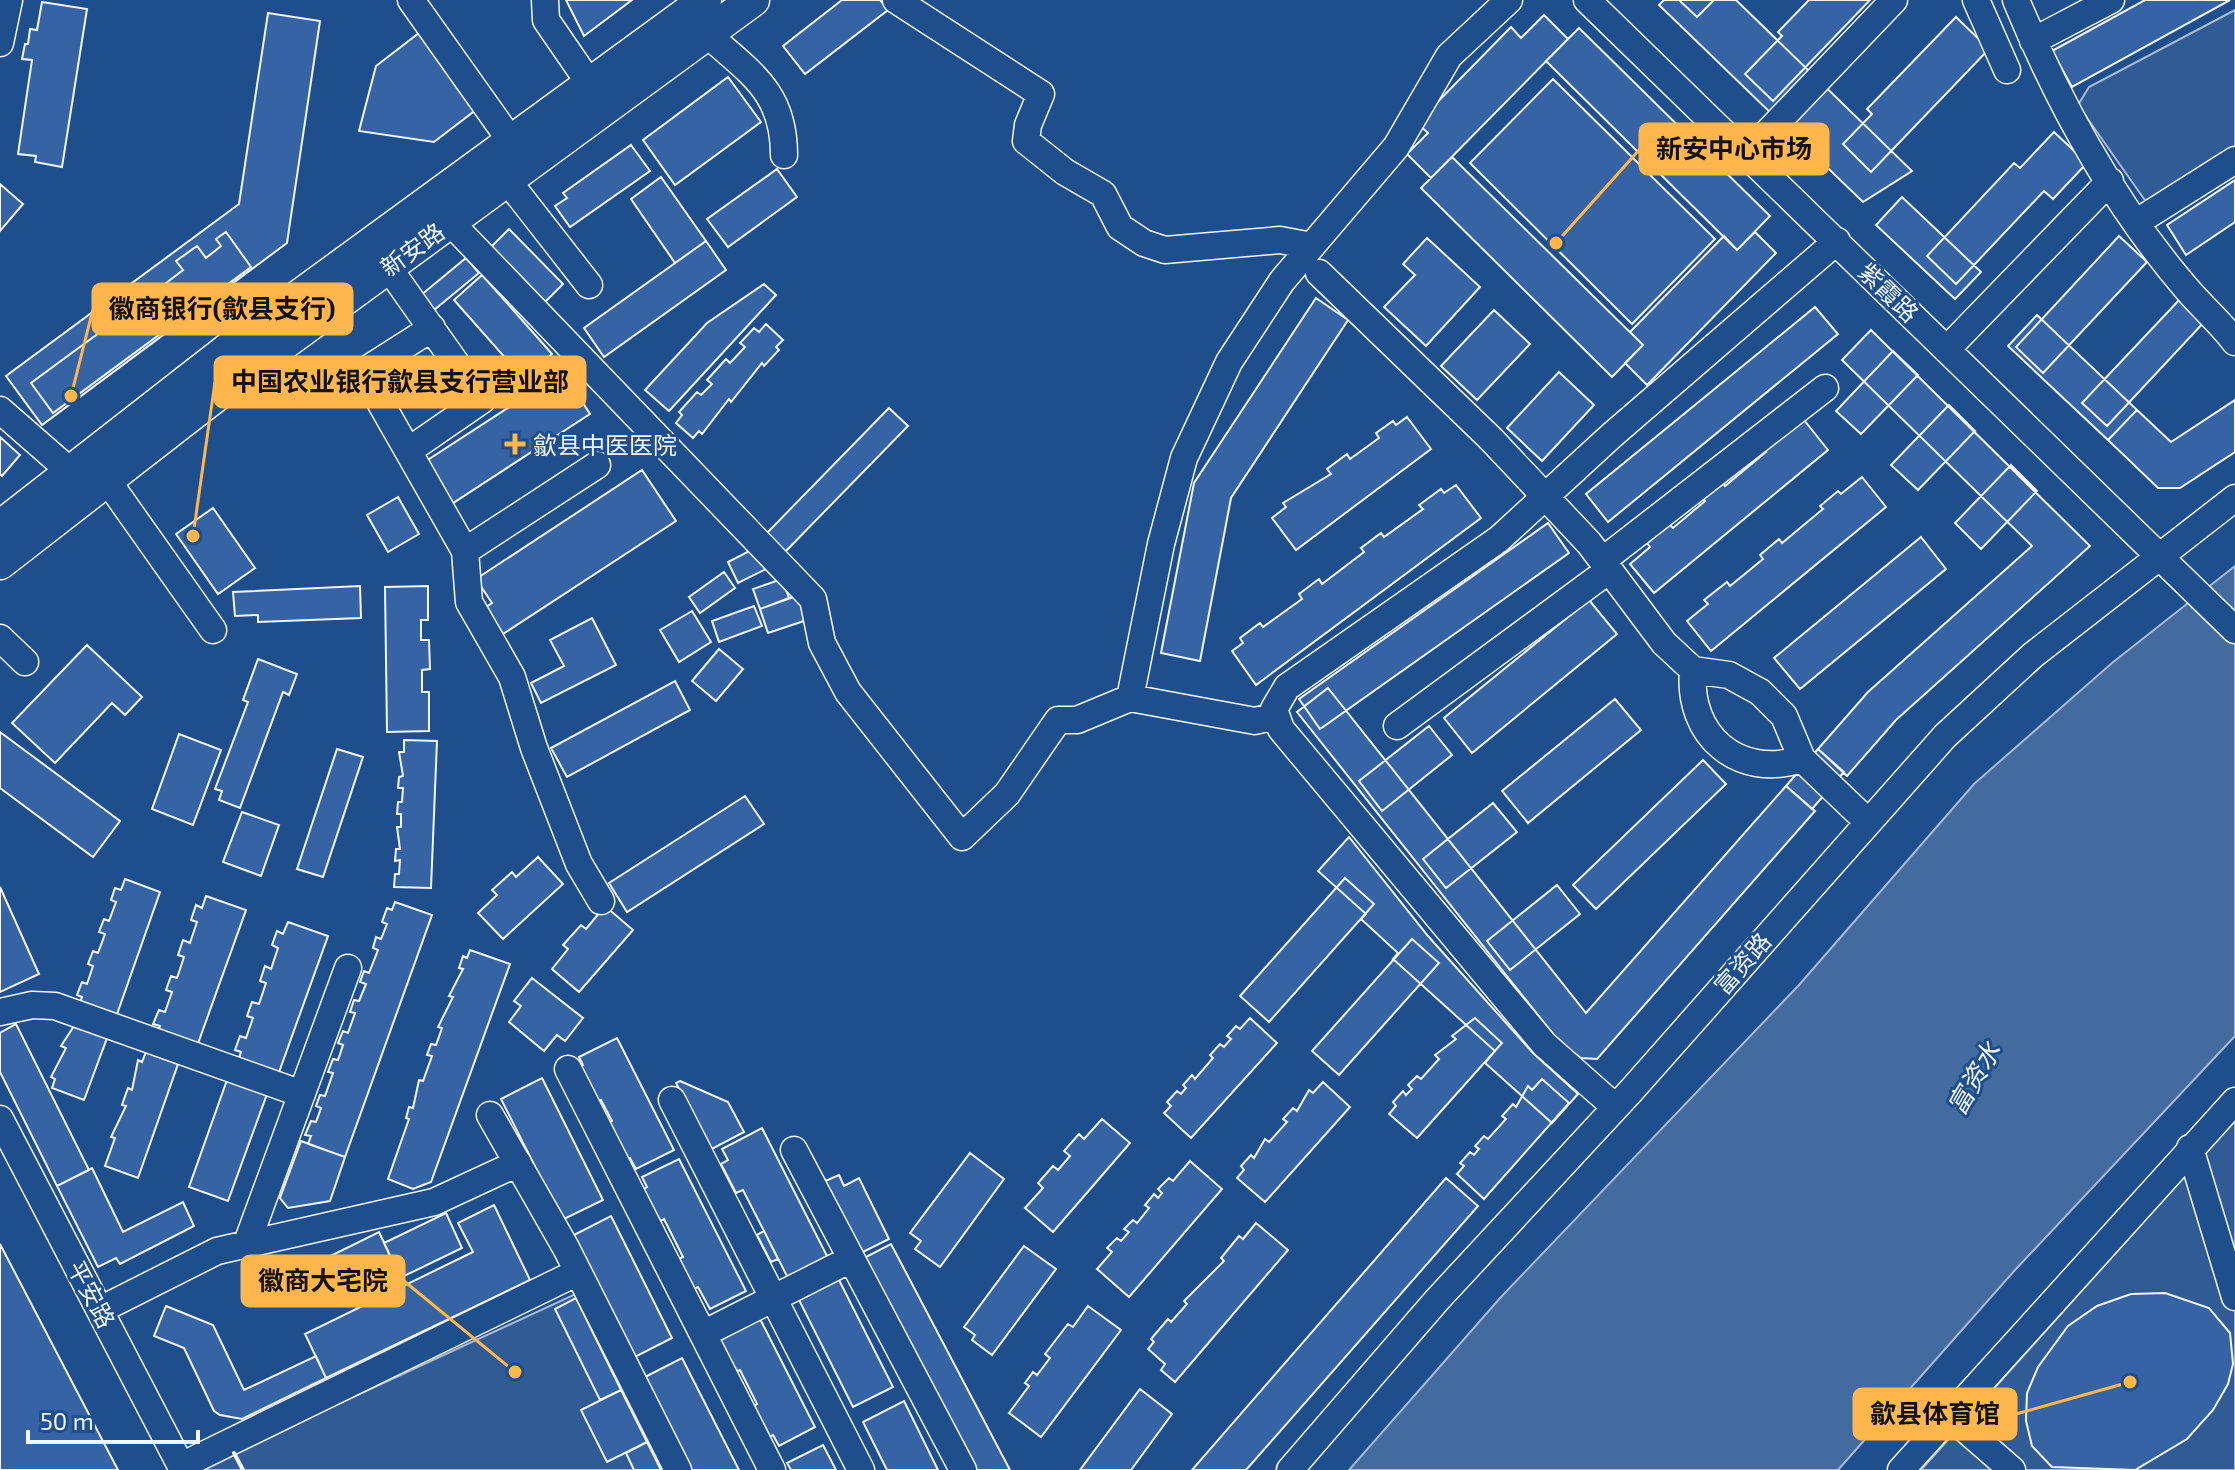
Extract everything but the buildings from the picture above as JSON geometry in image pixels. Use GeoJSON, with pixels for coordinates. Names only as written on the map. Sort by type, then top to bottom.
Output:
{"type":"FeatureCollection","features":[{"type":"Feature","properties":{"kind":"main road","name":"新安路"},"geometry":{"type":"LineString","coordinates":[[5,515],[71,472],[250,332],[705,0]]}},
{"type":"Feature","properties":{"kind":"main road","name":"新安路"},"geometry":{"type":"LineString","coordinates":[[0,563],[388,267],[753,0]]}},
{"type":"Feature","properties":{"kind":"street"},"geometry":{"type":"LineString","coordinates":[[0,43],[9,0]]}},
{"type":"Feature","properties":{"kind":"street"},"geometry":{"type":"LineString","coordinates":[[411,0],[511,141]]}},
{"type":"Feature","properties":{"kind":"street"},"geometry":{"type":"LineString","coordinates":[[545,0],[546,20],[590,84]]}},
{"type":"Feature","properties":{"kind":"street"},"geometry":{"type":"LineString","coordinates":[[896,0],[1041,94],[1028,125],[1026,141],[1065,172],[1103,194],[1120,227],[1144,243],[1165,250],[1280,240],[1312,246]]}},
{"type":"Feature","properties":{"kind":"street"},"geometry":{"type":"LineString","coordinates":[[1130,698],[1161,544],[1184,458],[1229,362],[1282,281],[1396,147],[1449,56],[1509,0]]}},
{"type":"Feature","properties":{"kind":"street","name":"紫霞路"},"geometry":{"type":"LineString","coordinates":[[1587,0],[2235,630]]}},
{"type":"Feature","properties":{"kind":"street"},"geometry":{"type":"LineString","coordinates":[[1747,154],[1894,0]]}},
{"type":"Feature","properties":{"kind":"street"},"geometry":{"type":"LineString","coordinates":[[1976,0],[2007,70]]}},
{"type":"Feature","properties":{"kind":"street"},"geometry":{"type":"LineString","coordinates":[[2016,0],[2033,41],[2110,181],[2188,290],[2212,311],[2235,342]]}},
{"type":"Feature","properties":{"kind":"street"},"geometry":{"type":"LineString","coordinates":[[2033,41],[2111,0]]}},
{"type":"Feature","properties":{"kind":"street"},"geometry":{"type":"LineString","coordinates":[[707,34],[767,88],[784,128],[784,155]]}},
{"type":"Feature","properties":{"kind":"street"},"geometry":{"type":"LineString","coordinates":[[2137,222],[2235,160]]}},
{"type":"Feature","properties":{"kind":"street"},"geometry":{"type":"LineString","coordinates":[[507,180],[589,285]]}},
{"type":"Feature","properties":{"kind":"street"},"geometry":{"type":"LineString","coordinates":[[1948,348],[2110,181]]}},
{"type":"Feature","properties":{"kind":"street"},"geometry":{"type":"LineString","coordinates":[[450,222],[813,599],[822,643],[848,692],[962,837],[1007,794],[1058,720],[1077,720],[1130,698],[1255,721],[1275,716]]}},
{"type":"Feature","properties":{"kind":"street"},"geometry":{"type":"LineString","coordinates":[[1615,1107],[1544,1044],[1281,729],[1275,716],[1281,693],[1287,687],[1499,539],[1837,241]]}},
{"type":"Feature","properties":{"kind":"street"},"geometry":{"type":"LineString","coordinates":[[388,267],[482,400],[408,451]]}},
{"type":"Feature","properties":{"kind":"street"},"geometry":{"type":"LineString","coordinates":[[1319,273],[1491,439],[1545,496],[1606,565],[1664,643],[1693,670],[1729,675],[1760,692],[1792,730],[1802,759],[1867,821]]}},
{"type":"Feature","properties":{"kind":"street"},"geometry":{"type":"LineString","coordinates":[[432,328],[363,372],[465,551],[469,602],[512,677],[534,748],[579,864],[601,901]]}},
{"type":"Feature","properties":{"kind":"street"},"geometry":{"type":"LineString","coordinates":[[1397,726],[1606,565],[1825,388]]}},
{"type":"Feature","properties":{"kind":"street"},"geometry":{"type":"LineString","coordinates":[[0,410],[71,472]]}},
{"type":"Feature","properties":{"kind":"street"},"geometry":{"type":"LineString","coordinates":[[465,551],[597,465]]}},
{"type":"Feature","properties":{"kind":"street"},"geometry":{"type":"LineString","coordinates":[[107,480],[213,630]]}},
{"type":"Feature","properties":{"kind":"street","name":"富资路"},"geometry":{"type":"LineString","coordinates":[[1290,1470],[1437,1300],[1615,1107],[1867,821],[1988,695],[2235,498]]}},
{"type":"Feature","properties":{"kind":"street"},"geometry":{"type":"LineString","coordinates":[[0,638],[25,662]]}},
{"type":"Feature","properties":{"kind":"street"},"geometry":{"type":"LineString","coordinates":[[1693,670],[1697,714],[1704,728],[1726,751],[1747,762],[1771,766],[1802,759]]}},
{"type":"Feature","properties":{"kind":"street"},"geometry":{"type":"LineString","coordinates":[[247,1243],[348,968]]}},
{"type":"Feature","properties":{"kind":"street"},"geometry":{"type":"LineString","coordinates":[[0,1012],[32,1005],[55,1006],[302,1094]]}},
{"type":"Feature","properties":{"kind":"street"},"geometry":{"type":"LineString","coordinates":[[568,1069],[772,1470]]}},
{"type":"Feature","properties":{"kind":"street"},"geometry":{"type":"LineString","coordinates":[[672,1100],[861,1470]]}},
{"type":"Feature","properties":{"kind":"street"},"geometry":{"type":"LineString","coordinates":[[1901,1470],[2235,1101]]}},
{"type":"Feature","properties":{"kind":"street"},"geometry":{"type":"LineString","coordinates":[[490,1115],[578,1272],[678,1470]]}},
{"type":"Feature","properties":{"kind":"street","name":"平安路"},"geometry":{"type":"LineString","coordinates":[[0,1119],[182,1468]]}},
{"type":"Feature","properties":{"kind":"street"},"geometry":{"type":"LineString","coordinates":[[2190,1148],[2235,1297]]}},
{"type":"Feature","properties":{"kind":"street"},"geometry":{"type":"LineString","coordinates":[[794,1150],[963,1470]]}},
{"type":"Feature","properties":{"kind":"street"},"geometry":{"type":"LineString","coordinates":[[100,1310],[198,1258],[247,1243],[434,1202],[518,1163]]}},
{"type":"Feature","properties":{"kind":"street"},"geometry":{"type":"LineString","coordinates":[[703,1334],[851,1259]]}},
{"type":"Feature","properties":{"kind":"street"},"geometry":{"type":"LineString","coordinates":[[182,1468],[578,1272]]}},
{"type":"Feature","properties":{"kind":"street"},"geometry":{"type":"LineString","coordinates":[[1950,1416],[2012,1470]]}},
{"type":"Feature","properties":{"kind":"shaded area"},"geometry":{"type":"Polygon","coordinates":[[[2235,10],[2235,149],[2149,206],[2078,105],[2089,87],[2235,10]]]}},
{"type":"Feature","properties":{"kind":"shaded area"},"geometry":{"type":"Polygon","coordinates":[[[2235,1120],[2235,1470],[1921,1470],[2235,1120]]]}},
{"type":"Feature","properties":{"kind":"shaded area"},"geometry":{"type":"Polygon","coordinates":[[[582,1291],[669,1470],[202,1470],[202,1467],[582,1291]]]}},
{"type":"Feature","properties":{"kind":"water","name":"富资水"},"geometry":{"type":"Polygon","coordinates":[[[2235,566],[2235,1036],[2015,1270],[1838,1470],[1349,1470],[1501,1297],[1799,985],[1974,784],[2112,663],[2235,566]]]}},
{"type":"Feature","properties":{"kind":"wall"},"geometry":{"type":"LineString","coordinates":[[234,1453],[243,1470]]}},
{"type":"Feature","properties":{"kind":"place","name":"新安中心市场"},"geometry":{"type":"Point","coordinates":[1556,243]}},
{"type":"Feature","properties":{"kind":"place","name":"徽商银行(歙县支行)"},"geometry":{"type":"Point","coordinates":[71,396]}},
{"type":"Feature","properties":{"kind":"place","name":"歙县中医医院"},"geometry":{"type":"Point","coordinates":[515,444]}},
{"type":"Feature","properties":{"kind":"place","name":"中国农业银行歙县支行营业部"},"geometry":{"type":"Point","coordinates":[193,536]}},
{"type":"Feature","properties":{"kind":"place","name":"徽商大宅院"},"geometry":{"type":"Point","coordinates":[515,1372]}},
{"type":"Feature","properties":{"kind":"place","name":"歙县体育馆"},"geometry":{"type":"Point","coordinates":[2130,1382]}}]}
